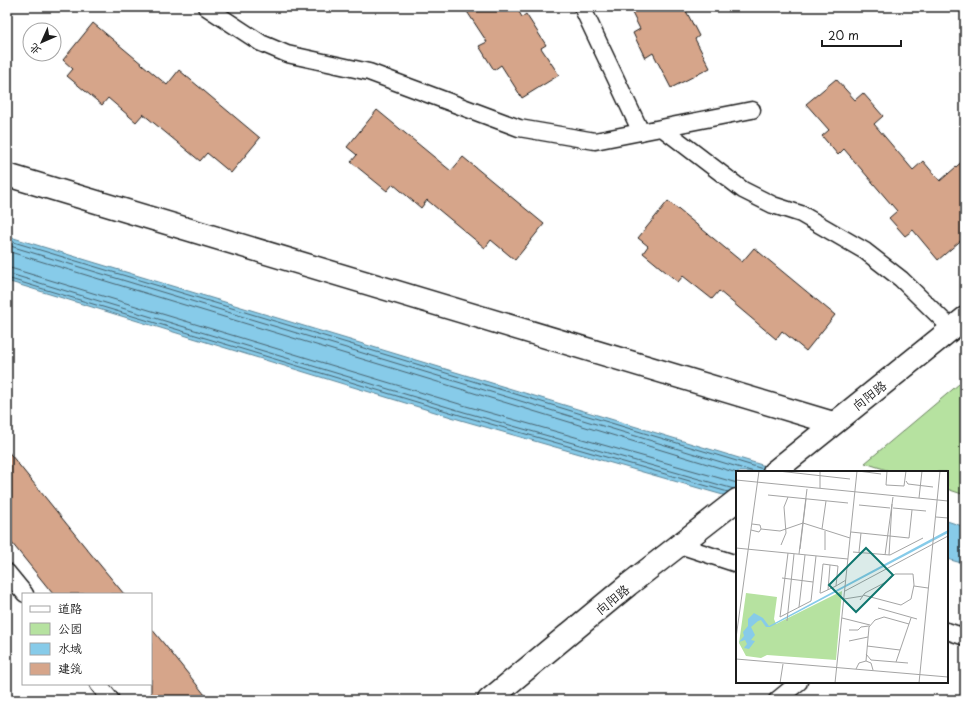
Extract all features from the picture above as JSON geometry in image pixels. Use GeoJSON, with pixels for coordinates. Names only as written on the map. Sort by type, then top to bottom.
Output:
{"type":"FeatureCollection","features":[{"type":"Feature","properties":{"kind":"street"},"geometry":{"type":"LineString","coordinates":[[7,175],[833,423]]}},
{"type":"Feature","properties":{"kind":"street","name":"向阳路"},"geometry":{"type":"LineString","coordinates":[[779,468],[833,423],[958,324]]}},
{"type":"Feature","properties":{"kind":"street","name":"向阳路"},"geometry":{"type":"LineString","coordinates":[[489,700],[679,545],[734,503]]}},
{"type":"Feature","properties":{"kind":"lane"},"geometry":{"type":"LineString","coordinates":[[206,7],[261,43],[286,54],[369,72],[519,128],[595,141],[752,110]]}},
{"type":"Feature","properties":{"kind":"lane"},"geometry":{"type":"LineString","coordinates":[[582,7],[641,132]]}},
{"type":"Feature","properties":{"kind":"lane"},"geometry":{"type":"LineString","coordinates":[[662,128],[743,190],[773,205],[802,214],[865,251],[958,324]]}},
{"type":"Feature","properties":{"kind":"lane"},"geometry":{"type":"LineString","coordinates":[[679,545],[736,564]]}},
{"type":"Feature","properties":{"kind":"lane"},"geometry":{"type":"LineString","coordinates":[[7,572],[24,593]]}},
{"type":"Feature","properties":{"kind":"lane"},"geometry":{"type":"LineString","coordinates":[[948,631],[965,637]]}},
{"type":"Feature","properties":{"kind":"lane"},"geometry":{"type":"LineString","coordinates":[[777,700],[798,683]]}},
{"type":"Feature","properties":{"kind":"lane"},"geometry":{"type":"LineString","coordinates":[[99,685],[111,700]]}},
{"type":"Feature","properties":{"kind":"green space"},"geometry":{"type":"Polygon","coordinates":[[[965,379],[965,495],[948,489],[948,471],[890,471],[865,463],[965,379]]]}},
{"type":"Feature","properties":{"kind":"water"},"geometry":{"type":"Polygon","coordinates":[[[7,236],[782,471],[736,471],[736,499],[461,420],[7,281],[7,236]]]}},
{"type":"Feature","properties":{"kind":"water"},"geometry":{"type":"Polygon","coordinates":[[[948,521],[965,527],[965,564],[948,559],[948,521]]]}},
{"type":"Feature","properties":{"kind":"building"},"geometry":{"type":"Polygon","coordinates":[[[464,7],[516,7],[522,17],[526,14],[546,45],[541,48],[559,75],[522,98],[501,65],[494,70],[479,46],[487,42],[464,7]]]}},
{"type":"Feature","properties":{"kind":"building"},"geometry":{"type":"Polygon","coordinates":[[[629,7],[684,7],[699,36],[695,39],[710,68],[671,88],[653,53],[645,58],[633,33],[640,29],[629,7]]]}},
{"type":"Feature","properties":{"kind":"building"},"geometry":{"type":"Polygon","coordinates":[[[93,23],[167,85],[179,70],[260,138],[231,173],[207,153],[200,161],[143,114],[136,122],[108,98],[102,105],[67,76],[73,69],[63,60],[93,23]]]}},
{"type":"Feature","properties":{"kind":"building"},"geometry":{"type":"Polygon","coordinates":[[[836,79],[855,100],[863,93],[883,116],[874,124],[913,170],[923,161],[940,181],[965,159],[965,237],[938,260],[913,230],[905,236],[889,218],[897,211],[844,149],[838,155],[822,136],[829,130],[806,104],[836,79]]]}},
{"type":"Feature","properties":{"kind":"building"},"geometry":{"type":"Polygon","coordinates":[[[377,110],[451,171],[463,157],[544,224],[515,260],[491,240],[485,248],[427,200],[421,208],[393,184],[387,191],[351,162],[357,155],[347,147],[377,110]]]}},
{"type":"Feature","properties":{"kind":"building"},"geometry":{"type":"Polygon","coordinates":[[[668,201],[742,262],[754,248],[835,315],[806,351],[782,331],[776,339],[719,291],[712,299],[683,276],[678,282],[643,253],[648,246],[638,238],[668,201]]]}},
{"type":"Feature","properties":{"kind":"building"},"geometry":{"type":"Polygon","coordinates":[[[7,450],[123,593],[52,593],[7,537],[7,450]]]}},
{"type":"Feature","properties":{"kind":"building"},"geometry":{"type":"Polygon","coordinates":[[[152,629],[209,700],[151,700],[152,685],[152,629]]]}}]}
